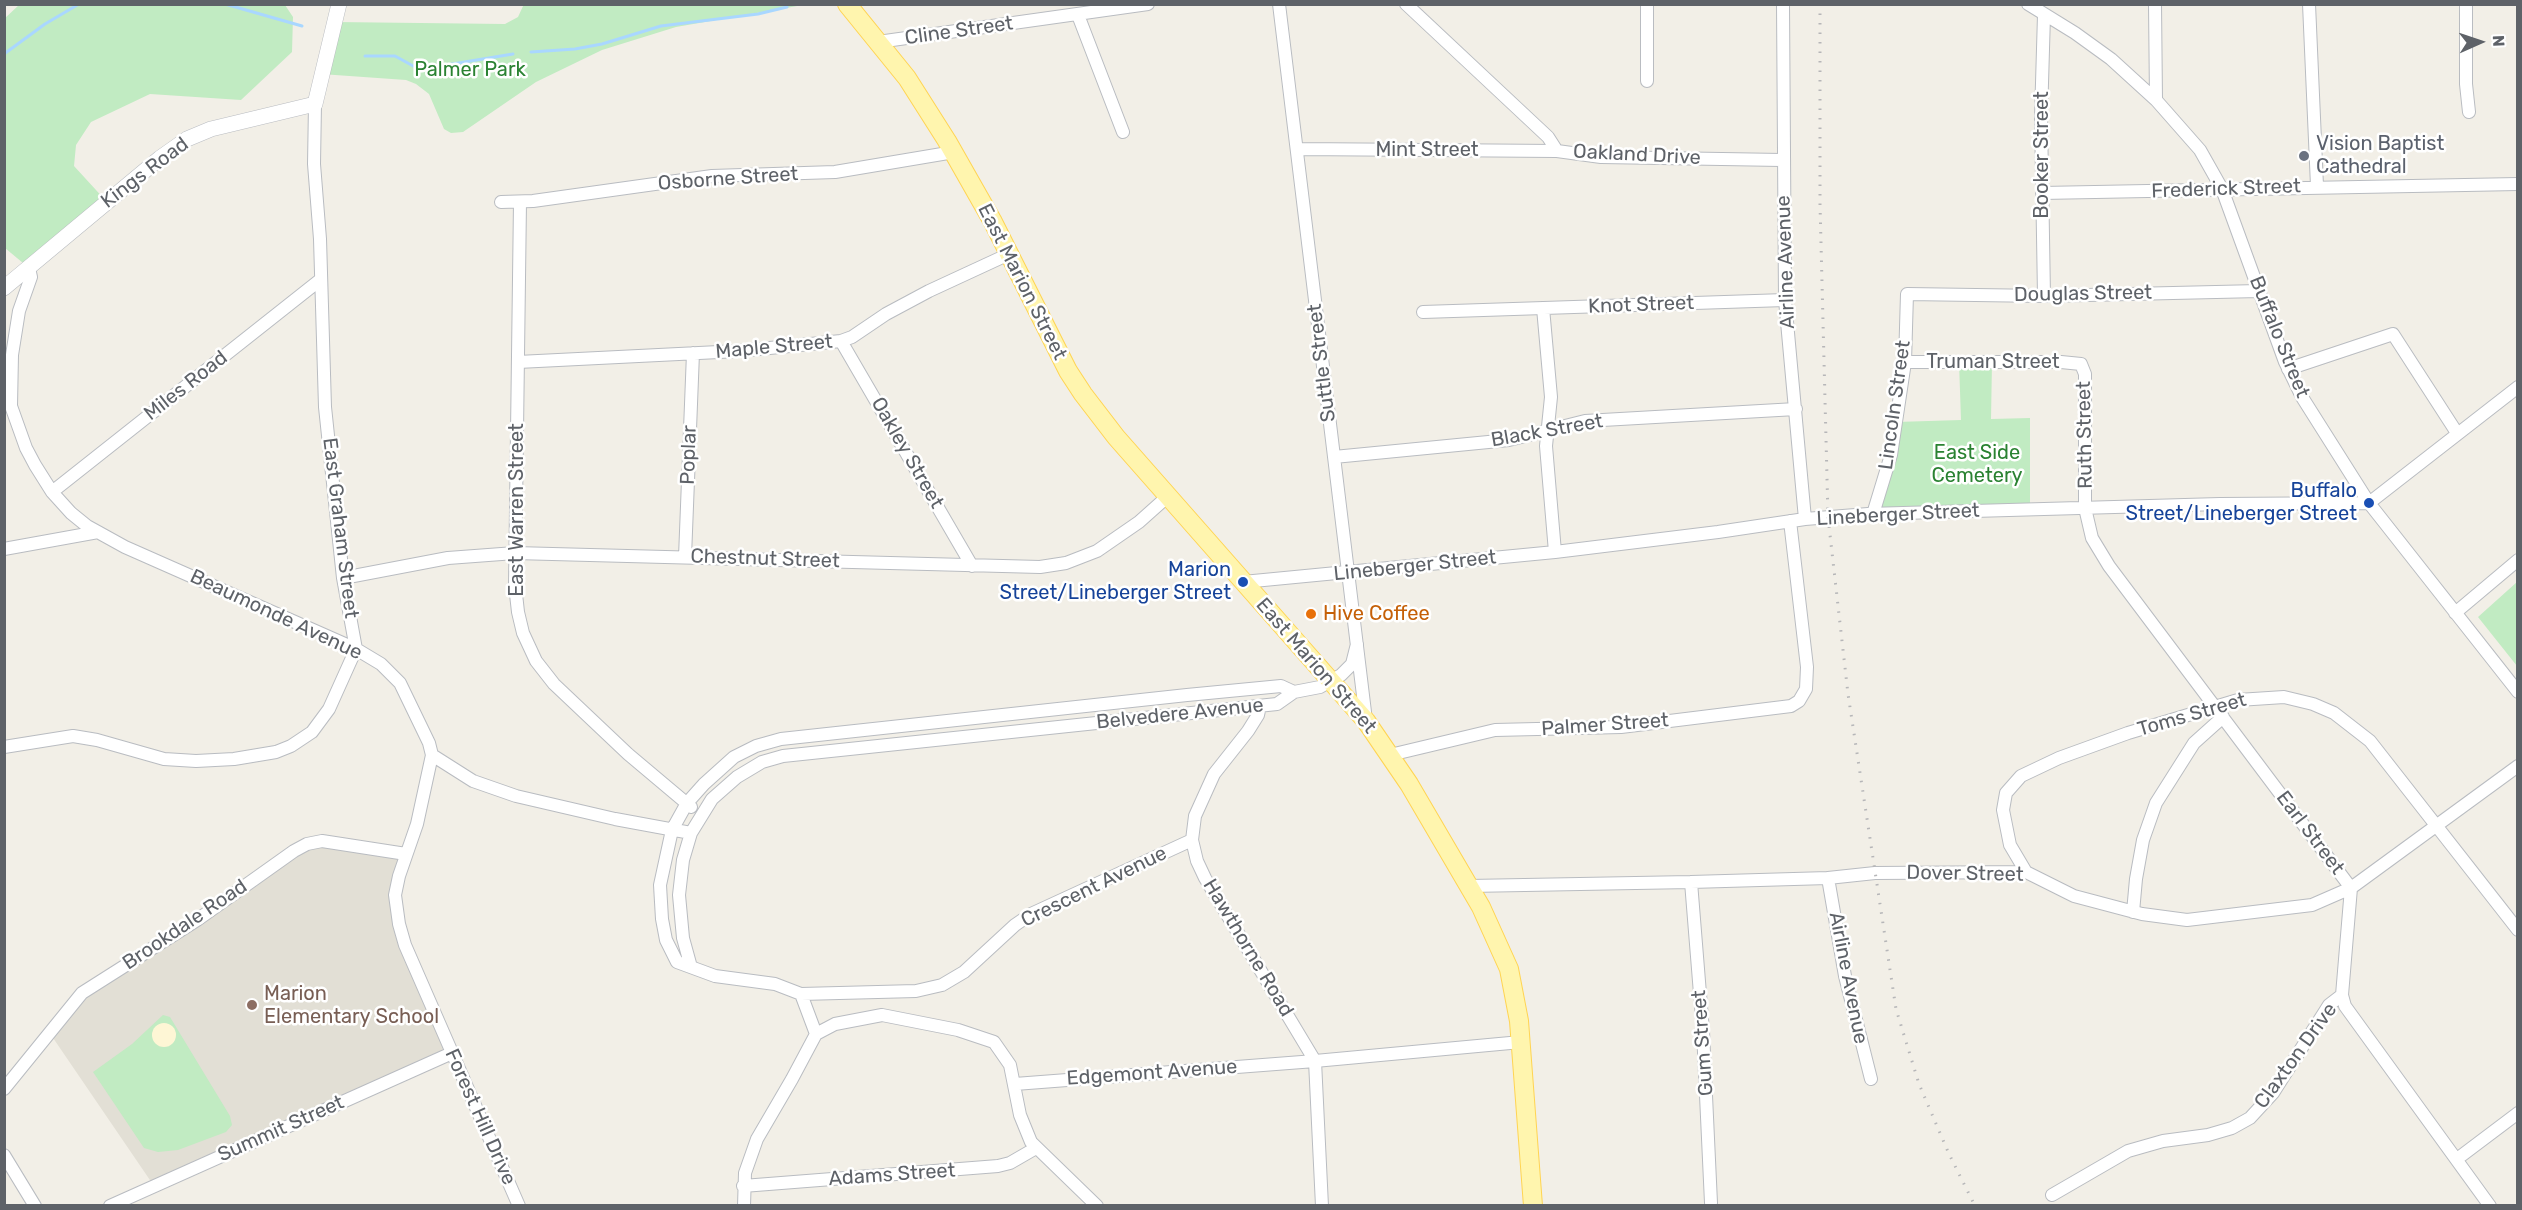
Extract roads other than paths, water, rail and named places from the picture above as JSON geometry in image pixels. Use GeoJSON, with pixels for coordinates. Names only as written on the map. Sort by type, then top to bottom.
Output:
{"type":"FeatureCollection","features":[{"type":"Feature","properties":{"kind":"main road","name":"East Marion Street"},"geometry":{"type":"LineString","coordinates":[[847,4],[907,78],[954,152],[1073,378],[1116,437],[1167,497],[1366,721],[1390,755],[1468,886],[1492,929],[1509,969],[1521,1042],[1533,1206]]}},
{"type":"Feature","properties":{"kind":"street"},"geometry":{"type":"LineString","coordinates":[[315,104],[339,4]]}},
{"type":"Feature","properties":{"kind":"street","name":"Cline Street"},"geometry":{"type":"LineString","coordinates":[[878,42],[1148,4]]}},
{"type":"Feature","properties":{"kind":"street","name":"Suttle Street"},"geometry":{"type":"LineString","coordinates":[[1279,4],[1366,721]]}},
{"type":"Feature","properties":{"kind":"street","name":"Oakland Drive"},"geometry":{"type":"LineString","coordinates":[[1406,4],[1548,137],[1557,151],[1601,158],[1782,160]]}},
{"type":"Feature","properties":{"kind":"street"},"geometry":{"type":"LineString","coordinates":[[1647,4],[1647,81]]}},
{"type":"Feature","properties":{"kind":"street","name":"Airline Avenue"},"geometry":{"type":"LineString","coordinates":[[1783,4],[1782,160],[1785,300],[1805,519]]}},
{"type":"Feature","properties":{"kind":"street","name":"Buffalo Street"},"geometry":{"type":"LineString","coordinates":[[2028,4],[2111,59],[2156,100],[2200,150],[2222,189],[2288,369],[2318,423],[2369,502],[2517,693]]}},
{"type":"Feature","properties":{"kind":"street"},"geometry":{"type":"LineString","coordinates":[[2155,4],[2156,100]]}},
{"type":"Feature","properties":{"kind":"street"},"geometry":{"type":"LineString","coordinates":[[2309,4],[2317,186]]}},
{"type":"Feature","properties":{"kind":"street"},"geometry":{"type":"LineString","coordinates":[[2466,4],[2466,84],[2469,112]]}},
{"type":"Feature","properties":{"kind":"street"},"geometry":{"type":"LineString","coordinates":[[1078,15],[1123,132]]}},
{"type":"Feature","properties":{"kind":"street","name":"Booker Street"},"geometry":{"type":"LineString","coordinates":[[2044,15],[2042,194],[2044,296]]}},
{"type":"Feature","properties":{"kind":"street","name":"Kings Road"},"geometry":{"type":"LineString","coordinates":[[4,288],[160,158],[187,139],[211,129],[315,104]]}},
{"type":"Feature","properties":{"kind":"street","name":"East Graham Street"},"geometry":{"type":"LineString","coordinates":[[315,104],[314,164],[325,406],[343,578],[356,649]]}},
{"type":"Feature","properties":{"kind":"street","name":"Mint Street"},"geometry":{"type":"LineString","coordinates":[[1297,149],[1557,151]]}},
{"type":"Feature","properties":{"kind":"street","name":"Osborne Street"},"geometry":{"type":"LineString","coordinates":[[501,202],[712,176],[834,172],[954,152]]}},
{"type":"Feature","properties":{"kind":"street","name":"Frederick Street"},"geometry":{"type":"LineString","coordinates":[[2042,194],[2317,186],[2517,184]]}},
{"type":"Feature","properties":{"kind":"street","name":"East Warren Street"},"geometry":{"type":"LineString","coordinates":[[520,201],[515,553],[518,612],[527,642],[542,670],[628,754],[701,815]]}},
{"type":"Feature","properties":{"kind":"street","name":"Maple Street"},"geometry":{"type":"LineString","coordinates":[[518,362],[739,351],[841,340],[852,337],[895,309],[1009,254]]}},
{"type":"Feature","properties":{"kind":"street","name":"Beaumonde Avenue"},"geometry":{"type":"LineString","coordinates":[[29,268],[31,277],[19,311],[12,356],[10,395],[16,424],[26,448],[52,492],[71,513],[98,532],[356,649],[381,664],[400,683],[429,743],[432,755]]}},
{"type":"Feature","properties":{"kind":"street","name":"Miles Road"},"geometry":{"type":"LineString","coordinates":[[52,492],[320,280]]}},
{"type":"Feature","properties":{"kind":"street","name":"Douglas Street"},"geometry":{"type":"LineString","coordinates":[[1907,294],[2044,296],[2259,291]]}},
{"type":"Feature","properties":{"kind":"street","name":"Lincoln Street"},"geometry":{"type":"LineString","coordinates":[[1873,514],[1891,454],[1900,379],[1905,362],[1907,294]]}},
{"type":"Feature","properties":{"kind":"street","name":"Knot Street"},"geometry":{"type":"LineString","coordinates":[[1424,312],[1785,300]]}},
{"type":"Feature","properties":{"kind":"street"},"geometry":{"type":"LineString","coordinates":[[1543,308],[1551,397],[1546,446],[1555,552]]}},
{"type":"Feature","properties":{"kind":"street"},"geometry":{"type":"LineString","coordinates":[[2288,369],[2393,334],[2457,433]]}},
{"type":"Feature","properties":{"kind":"street","name":"Oakley Street"},"geometry":{"type":"LineString","coordinates":[[841,340],[972,566]]}},
{"type":"Feature","properties":{"kind":"street","name":"Poplar"},"geometry":{"type":"LineString","coordinates":[[685,557],[693,353]]}},
{"type":"Feature","properties":{"kind":"street","name":"Truman Street"},"geometry":{"type":"LineString","coordinates":[[1905,362],[2081,364]]}},
{"type":"Feature","properties":{"kind":"street","name":"Ruth Street"},"geometry":{"type":"LineString","coordinates":[[2081,364],[2085,374],[2085,508]]}},
{"type":"Feature","properties":{"kind":"street"},"geometry":{"type":"LineString","coordinates":[[2369,502],[2517,387]]}},
{"type":"Feature","properties":{"kind":"street","name":"Black Street"},"geometry":{"type":"LineString","coordinates":[[1334,457],[1509,441],[1585,421],[1796,410]]}},
{"type":"Feature","properties":{"kind":"street","name":"Chestnut Street"},"geometry":{"type":"LineString","coordinates":[[343,578],[448,558],[515,553],[1040,567],[1083,558],[1106,546],[1139,522],[1167,497]]}},
{"type":"Feature","properties":{"kind":"street","name":"Lineberger Street"},"geometry":{"type":"LineString","coordinates":[[1243,582],[1555,552],[1805,519],[1873,514],[2369,502]]}},
{"type":"Feature","properties":{"kind":"street","name":"Earl Street"},"geometry":{"type":"LineString","coordinates":[[2085,508],[2092,538],[2099,551],[2352,888],[2342,995]]}},
{"type":"Feature","properties":{"kind":"street","name":"Palmer Street"},"geometry":{"type":"LineString","coordinates":[[1390,755],[1495,730],[1592,729],[1786,708],[1799,701],[1807,682],[1807,667],[1790,521]]}},
{"type":"Feature","properties":{"kind":"street"},"geometry":{"type":"LineString","coordinates":[[4,549],[98,532]]}},
{"type":"Feature","properties":{"kind":"street"},"geometry":{"type":"LineString","coordinates":[[2455,613],[2517,561]]}},
{"type":"Feature","properties":{"kind":"street"},"geometry":{"type":"LineString","coordinates":[[1332,681],[1352,664],[1357,644]]}},
{"type":"Feature","properties":{"kind":"street"},"geometry":{"type":"LineString","coordinates":[[4,747],[73,736],[175,760],[234,759],[276,752],[302,740],[321,722],[356,649]]}},
{"type":"Feature","properties":{"kind":"street","name":"Belvedere Avenue"},"geometry":{"type":"LineString","coordinates":[[691,967],[683,938],[678,895],[691,833],[712,799],[736,777],[770,759],[1260,706],[1280,703],[1294,692],[1320,687],[1332,681]]}},
{"type":"Feature","properties":{"kind":"street","name":"Belvedere Avenue"},"geometry":{"type":"LineString","coordinates":[[801,994],[775,984],[715,976],[681,965],[671,952],[662,919],[660,885],[672,830],[687,803],[734,757],[756,746],[782,739],[1281,686],[1294,692]]}},
{"type":"Feature","properties":{"kind":"street","name":"Toms Street"},"geometry":{"type":"LineString","coordinates":[[2026,872],[2010,844],[2003,810],[2006,793],[2021,776],[2059,758],[2128,733],[2238,700],[2268,696],[2298,700],[2334,713],[2370,741],[2517,930]]}},
{"type":"Feature","properties":{"kind":"street","name":"Hawthorne Road"},"geometry":{"type":"LineString","coordinates":[[1260,706],[1254,723],[1214,774],[1195,816],[1192,840],[1197,861],[1205,878],[1315,1061],[1323,1206]]}},
{"type":"Feature","properties":{"kind":"street"},"geometry":{"type":"LineString","coordinates":[[1061,709],[1063,726]]}},
{"type":"Feature","properties":{"kind":"street"},"geometry":{"type":"LineString","coordinates":[[2133,912],[2143,840],[2156,803],[2194,743],[2223,717]]}},
{"type":"Feature","properties":{"kind":"street"},"geometry":{"type":"LineString","coordinates":[[856,731],[858,748]]}},
{"type":"Feature","properties":{"kind":"street"},"geometry":{"type":"LineString","coordinates":[[432,755],[472,781],[516,796],[615,819],[691,833]]}},
{"type":"Feature","properties":{"kind":"street","name":"Forest Hill Drive"},"geometry":{"type":"LineString","coordinates":[[432,755],[417,824],[395,895],[399,924],[405,945],[519,1206]]}},
{"type":"Feature","properties":{"kind":"street","name":"Dover Street"},"geometry":{"type":"LineString","coordinates":[[1468,886],[1828,878],[1875,873],[2026,872],[2074,896],[2133,912],[2187,920],[2312,905],[2352,888],[2517,766]]}},
{"type":"Feature","properties":{"kind":"street","name":"Crescent Avenue"},"geometry":{"type":"LineString","coordinates":[[801,994],[916,991],[942,985],[964,972],[1015,925],[1031,914],[1192,840]]}},
{"type":"Feature","properties":{"kind":"street","name":"Brookdale Road"},"geometry":{"type":"LineString","coordinates":[[4,1089],[82,993],[197,920],[300,847],[322,841],[406,854]]}},
{"type":"Feature","properties":{"kind":"street","name":"Airline Avenue"},"geometry":{"type":"LineString","coordinates":[[1828,878],[1845,976],[1871,1079]]}},
{"type":"Feature","properties":{"kind":"street","name":"Gum Street"},"geometry":{"type":"LineString","coordinates":[[1691,882],[1703,1040],[1711,1203]]}},
{"type":"Feature","properties":{"kind":"street"},"geometry":{"type":"LineString","coordinates":[[801,994],[816,1034]]}},
{"type":"Feature","properties":{"kind":"street"},"geometry":{"type":"LineString","coordinates":[[2342,995],[2345,1006],[2490,1206]]}},
{"type":"Feature","properties":{"kind":"street","name":"Claxton Drive"},"geometry":{"type":"LineString","coordinates":[[2052,1195],[2128,1150],[2163,1141],[2208,1135],[2232,1128],[2250,1118],[2273,1093],[2329,1005],[2342,995]]}},
{"type":"Feature","properties":{"kind":"street"},"geometry":{"type":"LineString","coordinates":[[744,1206],[743,1186],[749,1157],[816,1034],[834,1024],[882,1015],[958,1030],[994,1042],[1005,1056],[1015,1084],[1020,1115],[1036,1149],[1097,1206]]}},
{"type":"Feature","properties":{"kind":"street","name":"Edgemont Avenue"},"geometry":{"type":"LineString","coordinates":[[1015,1084],[1315,1061],[1521,1042]]}},
{"type":"Feature","properties":{"kind":"street","name":"Summit Street"},"geometry":{"type":"LineString","coordinates":[[110,1206],[452,1053]]}},
{"type":"Feature","properties":{"kind":"street"},"geometry":{"type":"LineString","coordinates":[[2457,1159],[2517,1113]]}},
{"type":"Feature","properties":{"kind":"street","name":"Adams Street"},"geometry":{"type":"LineString","coordinates":[[743,1186],[998,1166],[1036,1149]]}},
{"type":"Feature","properties":{"kind":"street"},"geometry":{"type":"LineString","coordinates":[[4,1155],[35,1206]]}},
{"type":"Feature","properties":{"kind":"waterway"},"geometry":{"type":"LineString","coordinates":[[4,54],[45,24],[79,4]]}},
{"type":"Feature","properties":{"kind":"waterway"},"geometry":{"type":"LineString","coordinates":[[225,4],[302,26]]}},
{"type":"Feature","properties":{"kind":"waterway"},"geometry":{"type":"LineString","coordinates":[[531,52],[575,49],[602,44],[661,26],[758,14],[787,7]]}},
{"type":"Feature","properties":{"kind":"waterway"},"geometry":{"type":"LineString","coordinates":[[365,56],[395,56],[415,67],[428,68],[513,54]]}},
{"type":"Feature","properties":{"kind":"railway"},"geometry":{"type":"LineString","coordinates":[[1820,4],[1820,204],[1828,517],[1848,694],[1896,1009],[1919,1084],[1949,1154],[1975,1206]]}},
{"type":"Feature","properties":{"kind":"place","name":"Vision Baptist Cathedral"},"geometry":{"type":"Point","coordinates":[2304,156]}},
{"type":"Feature","properties":{"kind":"place","name":"Buffalo Street/Lineberger Street"},"geometry":{"type":"Point","coordinates":[2369,503]}},
{"type":"Feature","properties":{"kind":"place","name":"Marion Street/Lineberger Street"},"geometry":{"type":"Point","coordinates":[1243,582]}},
{"type":"Feature","properties":{"kind":"place","name":"Hive Coffee"},"geometry":{"type":"Point","coordinates":[1311,614]}},
{"type":"Feature","properties":{"kind":"place","name":"Marion Elementary School"},"geometry":{"type":"Point","coordinates":[252,1005]}},
{"type":"Feature","properties":{"kind":"park label","name":"Palmer Park"},"geometry":{"type":"Point","coordinates":[470,70]}},
{"type":"Feature","properties":{"kind":"park label","name":"East Side Cemetery"},"geometry":{"type":"Point","coordinates":[1977,464]}}]}
